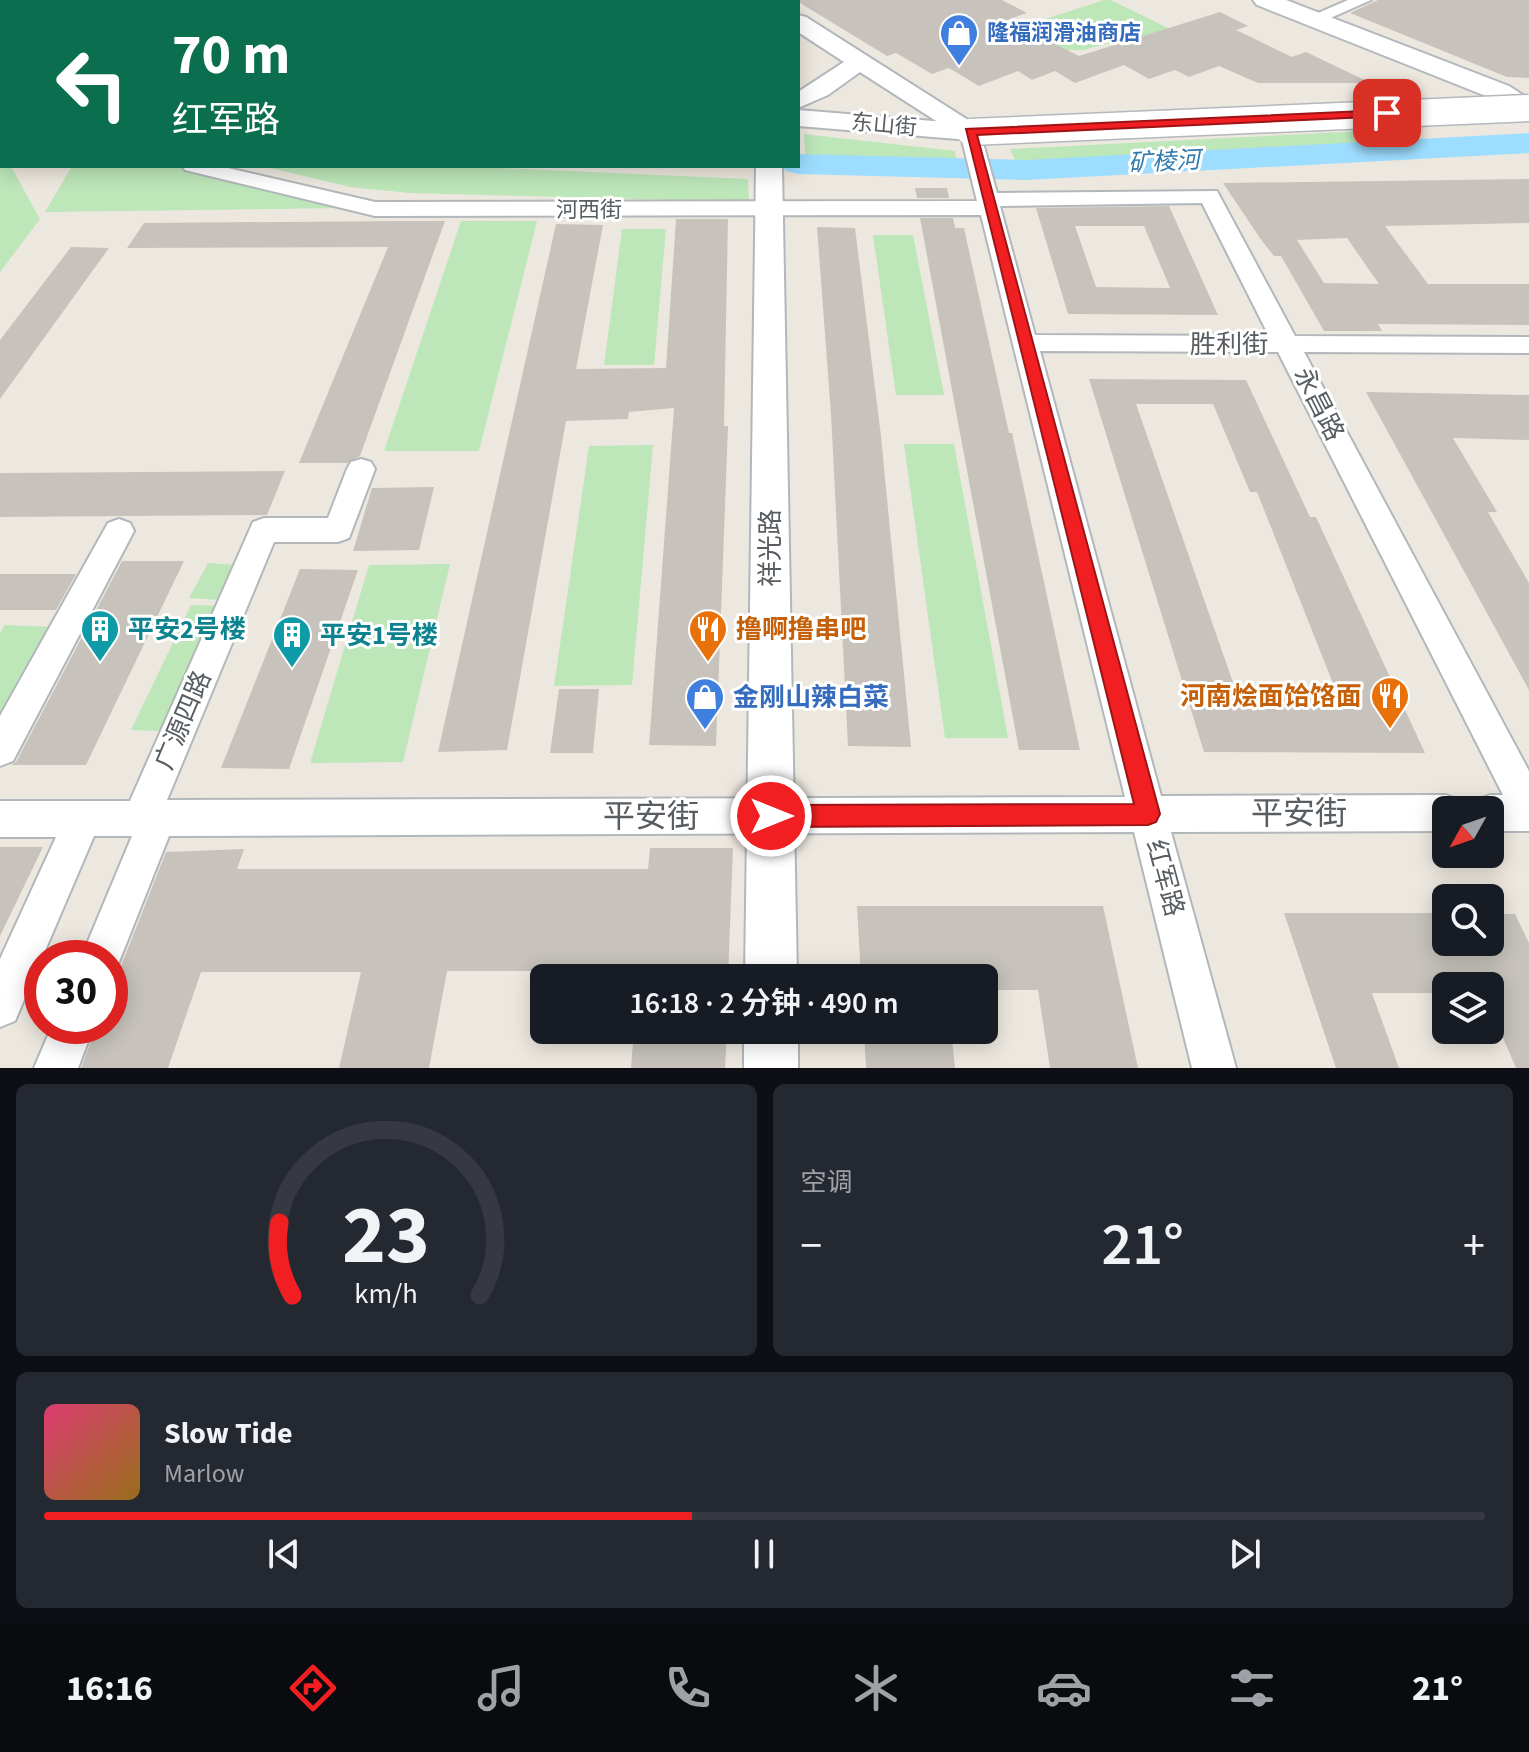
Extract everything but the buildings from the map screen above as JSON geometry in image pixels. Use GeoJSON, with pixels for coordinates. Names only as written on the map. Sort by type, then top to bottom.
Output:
{"type":"FeatureCollection","features":[{"type":"Feature","properties":{"kind":"main road"},"geometry":{"type":"LineString","coordinates":[[1265,0],[1500,92],[1529,109]]}},
{"type":"Feature","properties":{"kind":"main road","name":"东山街"},"geometry":{"type":"LineString","coordinates":[[800,118],[972,136],[1529,109]]}},
{"type":"Feature","properties":{"kind":"street"},"geometry":{"type":"LineString","coordinates":[[1311,20],[1363,0]]}},
{"type":"Feature","properties":{"kind":"street"},"geometry":{"type":"LineString","coordinates":[[800,23],[972,136]]}},
{"type":"Feature","properties":{"kind":"street"},"geometry":{"type":"LineString","coordinates":[[800,100],[820,90],[860,61]]}},
{"type":"Feature","properties":{"kind":"street","name":"红军路"},"geometry":{"type":"LineString","coordinates":[[972,136],[1214,1068]]}},
{"type":"Feature","properties":{"kind":"street","name":"河西街"},"geometry":{"type":"LineString","coordinates":[[201,168],[375,209],[769,210],[989,205]]}},
{"type":"Feature","properties":{"kind":"street","name":"祥光路"},"geometry":{"type":"LineString","coordinates":[[769,168],[771,964]]}},
{"type":"Feature","properties":{"kind":"street","name":"永昌路"},"geometry":{"type":"LineString","coordinates":[[989,205],[1209,196],[1529,810]]}},
{"type":"Feature","properties":{"kind":"street","name":"胜利街"},"geometry":{"type":"LineString","coordinates":[[1025,343],[1529,345]]}},
{"type":"Feature","properties":{"kind":"street","name":"广源四路"},"geometry":{"type":"LineString","coordinates":[[107,940],[150,818],[264,530],[338,530],[361,469]]}},
{"type":"Feature","properties":{"kind":"street"},"geometry":{"type":"LineString","coordinates":[[0,750],[119,531]]}},
{"type":"Feature","properties":{"kind":"street"},"geometry":{"type":"LineString","coordinates":[[1504,812],[1529,810]]}},
{"type":"Feature","properties":{"kind":"street","name":"平安街"},"geometry":{"type":"LineString","coordinates":[[0,819],[1432,813]]}},
{"type":"Feature","properties":{"kind":"street"},"geometry":{"type":"LineString","coordinates":[[0,1006],[83,819]]}},
{"type":"Feature","properties":{"kind":"street"},"geometry":{"type":"LineString","coordinates":[[56,1068],[66,1044]]}},
{"type":"Feature","properties":{"kind":"street"},"geometry":{"type":"LineString","coordinates":[[771,1044],[771,1068]]}},
{"type":"Feature","properties":{"kind":"green space"},"geometry":{"type":"Polygon","coordinates":[[[1111,0],[1184,36],[1146,47],[1110,43],[1083,50],[1024,50],[990,37],[1111,0]]]}},
{"type":"Feature","properties":{"kind":"green space"},"geometry":{"type":"Polygon","coordinates":[[[1384,130],[1397,142],[1016,162],[1010,149],[1384,130]]]}},
{"type":"Feature","properties":{"kind":"green space"},"geometry":{"type":"Polygon","coordinates":[[[804,134],[955,151],[956,160],[805,155],[804,134]]]}},
{"type":"Feature","properties":{"kind":"green space"},"geometry":{"type":"Polygon","coordinates":[[[0,168],[12,168],[40,219],[0,272],[0,168]]]}},
{"type":"Feature","properties":{"kind":"green space"},"geometry":{"type":"Polygon","coordinates":[[[71,168],[184,168],[344,208],[45,212],[71,168]]]}},
{"type":"Feature","properties":{"kind":"green space"},"geometry":{"type":"Polygon","coordinates":[[[270,168],[501,168],[748,179],[749,202],[409,193],[350,187],[270,168]]]}},
{"type":"Feature","properties":{"kind":"green space"},"geometry":{"type":"Polygon","coordinates":[[[461,221],[537,221],[479,451],[384,451],[461,221]]]}},
{"type":"Feature","properties":{"kind":"green space"},"geometry":{"type":"Polygon","coordinates":[[[622,229],[666,229],[654,365],[604,365],[622,229]]]}},
{"type":"Feature","properties":{"kind":"green space"},"geometry":{"type":"Polygon","coordinates":[[[873,235],[913,235],[944,395],[896,395],[873,235]]]}},
{"type":"Feature","properties":{"kind":"green space"},"geometry":{"type":"Polygon","coordinates":[[[904,444],[954,444],[1008,738],[945,738],[904,444]]]}},
{"type":"Feature","properties":{"kind":"green space"},"geometry":{"type":"Polygon","coordinates":[[[653,445],[632,685],[554,686],[589,446],[653,445]]]}},
{"type":"Feature","properties":{"kind":"green space"},"geometry":{"type":"Polygon","coordinates":[[[208,563],[239,565],[222,600],[189,598],[208,563]]]}},
{"type":"Feature","properties":{"kind":"green space"},"geometry":{"type":"Polygon","coordinates":[[[450,564],[403,762],[310,763],[369,565],[450,564]]]}},
{"type":"Feature","properties":{"kind":"green space"},"geometry":{"type":"Polygon","coordinates":[[[191,605],[220,606],[163,731],[131,730],[191,605]]]}},
{"type":"Feature","properties":{"kind":"green space"},"geometry":{"type":"Polygon","coordinates":[[[5,625],[53,627],[0,721],[0,633],[5,625]]]}},
{"type":"Feature","properties":{"kind":"waterway","name":"矿棱河"},"geometry":{"type":"LineString","coordinates":[[800,164],[1026,170],[1529,143]]}},
{"type":"Feature","properties":{"kind":"place","name":"隆福润滑油商店"},"geometry":{"type":"Point","coordinates":[959,67]}},
{"type":"Feature","properties":{"kind":"place","name":"平安2号楼"},"geometry":{"type":"Point","coordinates":[100,663]}},
{"type":"Feature","properties":{"kind":"place","name":"撸啊撸串吧"},"geometry":{"type":"Point","coordinates":[708,663]}},
{"type":"Feature","properties":{"kind":"place","name":"平安1号楼"},"geometry":{"type":"Point","coordinates":[292,669]}},
{"type":"Feature","properties":{"kind":"place","name":"河南烩面饸饹面"},"geometry":{"type":"Point","coordinates":[1390,730]}},
{"type":"Feature","properties":{"kind":"place","name":"金刚山辣白菜"},"geometry":{"type":"Point","coordinates":[705,731]}},
{"type":"Feature","properties":{"kind":"route"},"geometry":{"type":"LineString","coordinates":[[771,816],[1148,814],[970,132],[1387,113]]}}]}
